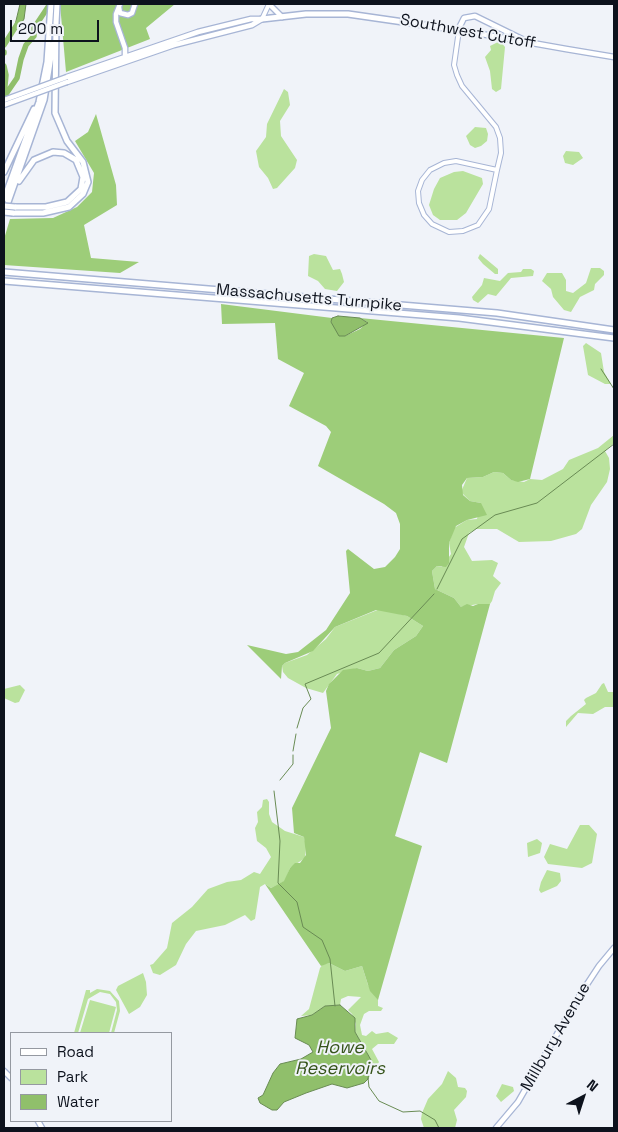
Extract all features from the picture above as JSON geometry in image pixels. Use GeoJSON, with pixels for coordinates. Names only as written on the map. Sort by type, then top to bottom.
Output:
{"type":"FeatureCollection","features":[{"type":"Feature","properties":{"kind":"highway"},"geometry":{"type":"LineString","coordinates":[[4,206],[14,210],[43,213],[69,207],[83,194],[88,182],[88,175],[83,162],[66,141],[55,113],[51,4]]}},
{"type":"Feature","properties":{"kind":"highway"},"geometry":{"type":"LineString","coordinates":[[4,199],[39,102],[57,4]]}},
{"type":"Feature","properties":{"kind":"highway","name":"Southwest Cutoff"},"geometry":{"type":"LineString","coordinates":[[262,19],[348,14],[459,30]]}},
{"type":"Feature","properties":{"kind":"highway"},"geometry":{"type":"LineString","coordinates":[[4,214],[44,100],[53,21]]}},
{"type":"Feature","properties":{"kind":"highway"},"geometry":{"type":"LineString","coordinates":[[4,172],[39,102]]}},
{"type":"Feature","properties":{"kind":"highway"},"geometry":{"type":"LineString","coordinates":[[59,152],[70,155],[80,165],[83,183],[76,196],[67,202],[46,207],[14,210],[4,214],[21,176],[34,160],[47,153],[59,152]]}},
{"type":"Feature","properties":{"kind":"highway","name":"Massachusetts Turnpike"},"geometry":{"type":"LineString","coordinates":[[4,272],[497,314],[614,330]]}},
{"type":"Feature","properties":{"kind":"highway","name":"Massachusetts Turnpike"},"geometry":{"type":"LineString","coordinates":[[4,281],[459,318],[614,338]]}},
{"type":"Feature","properties":{"kind":"main road"},"geometry":{"type":"LineString","coordinates":[[120,4],[119,11],[126,16],[132,13],[135,4]]}},
{"type":"Feature","properties":{"kind":"main road"},"geometry":{"type":"LineString","coordinates":[[120,4],[116,14],[116,22],[125,48],[125,56]]}},
{"type":"Feature","properties":{"kind":"main road"},"geometry":{"type":"LineString","coordinates":[[269,4],[282,17]]}},
{"type":"Feature","properties":{"kind":"main road"},"geometry":{"type":"LineString","coordinates":[[459,30],[460,23],[464,18],[475,16],[530,43]]}},
{"type":"Feature","properties":{"kind":"main road","name":"Southwest Cutoff"},"geometry":{"type":"LineString","coordinates":[[4,105],[125,56],[190,34],[251,19],[262,19]]}},
{"type":"Feature","properties":{"kind":"main road","name":"Southwest Cutoff"},"geometry":{"type":"LineString","coordinates":[[4,100],[192,40],[252,25],[262,19]]}},
{"type":"Feature","properties":{"kind":"main road","name":"Southwest Cutoff"},"geometry":{"type":"LineString","coordinates":[[459,30],[614,57]]}},
{"type":"Feature","properties":{"kind":"main road"},"geometry":{"type":"LineString","coordinates":[[190,34],[192,40]]}},
{"type":"Feature","properties":{"kind":"main road","name":"Millbury Avenue"},"geometry":{"type":"LineString","coordinates":[[503,1122],[518,1102],[587,983],[614,948]]}},
{"type":"Feature","properties":{"kind":"main road"},"geometry":{"type":"LineString","coordinates":[[496,1128],[503,1122]]}},
{"type":"Feature","properties":{"kind":"street"},"geometry":{"type":"LineString","coordinates":[[262,19],[269,4]]}},
{"type":"Feature","properties":{"kind":"street"},"geometry":{"type":"LineString","coordinates":[[459,30],[455,69],[462,86],[498,133],[501,147],[497,170],[489,209],[482,221],[474,227],[458,232],[449,232],[436,226],[424,215],[418,199],[419,187],[425,176],[434,168],[456,161],[497,170]]}},
{"type":"Feature","properties":{"kind":"street","name":"Millbury Avenue"},"geometry":{"type":"LineString","coordinates":[[501,1128],[503,1122]]}},
{"type":"Feature","properties":{"kind":"green space"},"geometry":{"type":"Polygon","coordinates":[[[500,41],[505,47],[501,89],[496,92],[492,89],[490,71],[485,57],[491,50],[490,46],[500,41]]]}},
{"type":"Feature","properties":{"kind":"green space"},"geometry":{"type":"Polygon","coordinates":[[[284,89],[288,92],[290,105],[280,121],[281,136],[297,160],[295,168],[277,188],[273,189],[268,178],[259,167],[256,151],[266,137],[267,124],[284,89]]]}},
{"type":"Feature","properties":{"kind":"green space"},"geometry":{"type":"Polygon","coordinates":[[[475,127],[486,128],[488,134],[487,141],[475,148],[470,145],[466,136],[475,127]]]}},
{"type":"Feature","properties":{"kind":"green space"},"geometry":{"type":"Polygon","coordinates":[[[566,151],[579,152],[583,158],[573,165],[565,163],[563,156],[566,151]]]}},
{"type":"Feature","properties":{"kind":"green space"},"geometry":{"type":"Polygon","coordinates":[[[463,171],[482,178],[483,184],[466,213],[457,220],[440,220],[433,215],[429,205],[434,189],[440,178],[454,172],[463,171]]]}},
{"type":"Feature","properties":{"kind":"green space"},"geometry":{"type":"Polygon","coordinates":[[[314,254],[326,256],[333,270],[340,269],[344,282],[337,291],[325,289],[318,281],[308,276],[309,256],[314,254]]]}},
{"type":"Feature","properties":{"kind":"green space"},"geometry":{"type":"Polygon","coordinates":[[[480,254],[498,269],[498,274],[495,274],[483,264],[478,258],[480,254]]]}},
{"type":"Feature","properties":{"kind":"green space"},"geometry":{"type":"Polygon","coordinates":[[[591,268],[600,268],[604,271],[604,275],[595,284],[594,290],[580,297],[571,312],[564,310],[553,297],[551,289],[542,281],[547,273],[562,273],[566,280],[566,291],[573,293],[586,283],[591,268]]]}},
{"type":"Feature","properties":{"kind":"green space"},"geometry":{"type":"Polygon","coordinates":[[[523,269],[534,271],[533,276],[511,278],[496,296],[488,294],[478,303],[473,300],[472,297],[482,285],[484,278],[500,281],[508,273],[521,272],[523,269]]]}},
{"type":"Feature","properties":{"kind":"green space"},"geometry":{"type":"Polygon","coordinates":[[[586,343],[601,353],[604,372],[611,384],[605,384],[588,375],[583,346],[586,343]]]}},
{"type":"Feature","properties":{"kind":"green space"},"geometry":{"type":"Polygon","coordinates":[[[614,435],[614,443],[605,451],[609,458],[610,469],[607,482],[591,505],[582,529],[576,534],[551,541],[519,542],[497,529],[476,529],[469,533],[464,547],[472,561],[492,560],[498,563],[493,576],[501,583],[495,591],[490,604],[461,607],[454,598],[435,589],[432,571],[437,566],[442,567],[451,554],[449,543],[454,528],[467,520],[477,519],[481,503],[470,501],[461,492],[467,478],[483,477],[494,472],[503,473],[511,480],[524,482],[530,479],[542,480],[563,469],[569,460],[598,448],[614,435]]]}},
{"type":"Feature","properties":{"kind":"green space"},"geometry":{"type":"Polygon","coordinates":[[[380,609],[407,616],[423,626],[416,636],[394,650],[380,668],[368,671],[357,668],[337,674],[323,693],[306,688],[288,678],[283,672],[282,666],[285,663],[307,655],[326,639],[335,627],[380,609]]]}},
{"type":"Feature","properties":{"kind":"green space"},"geometry":{"type":"Polygon","coordinates":[[[604,683],[608,692],[614,692],[614,707],[605,707],[593,714],[578,713],[566,727],[566,721],[586,704],[584,700],[596,693],[604,683]]]}},
{"type":"Feature","properties":{"kind":"green space"},"geometry":{"type":"Polygon","coordinates":[[[20,685],[25,690],[19,702],[15,703],[4,698],[4,689],[20,685]]]}},
{"type":"Feature","properties":{"kind":"green space"},"geometry":{"type":"Polygon","coordinates":[[[267,799],[272,822],[285,831],[304,837],[306,846],[305,858],[290,868],[285,881],[271,888],[265,884],[260,887],[255,919],[251,921],[245,915],[225,925],[196,931],[186,944],[176,965],[160,975],[153,973],[150,965],[167,948],[172,923],[192,907],[208,889],[227,882],[241,880],[254,872],[260,874],[271,857],[266,848],[257,841],[255,828],[258,822],[257,812],[262,807],[263,800],[267,799]]]}},
{"type":"Feature","properties":{"kind":"green space"},"geometry":{"type":"Polygon","coordinates":[[[580,825],[589,825],[597,834],[592,863],[582,868],[548,864],[544,857],[550,844],[567,849],[580,825]]]}},
{"type":"Feature","properties":{"kind":"green space"},"geometry":{"type":"Polygon","coordinates":[[[537,839],[542,843],[540,853],[528,857],[527,843],[537,839]]]}},
{"type":"Feature","properties":{"kind":"green space"},"geometry":{"type":"Polygon","coordinates":[[[547,870],[560,873],[561,881],[557,886],[541,893],[539,890],[541,882],[547,870]]]}},
{"type":"Feature","properties":{"kind":"green space"},"geometry":{"type":"Polygon","coordinates":[[[329,963],[345,971],[362,966],[368,985],[378,999],[378,1006],[383,1008],[381,1011],[369,1011],[364,1014],[360,1025],[362,1035],[366,1036],[372,1031],[376,1034],[388,1032],[398,1038],[394,1044],[378,1044],[372,1049],[379,1062],[368,1079],[371,1060],[355,1032],[356,1024],[348,1010],[361,997],[348,996],[341,999],[340,1005],[325,1006],[312,1015],[301,1016],[309,1009],[320,968],[323,964],[329,963]]]}},
{"type":"Feature","properties":{"kind":"green space"},"geometry":{"type":"Polygon","coordinates":[[[143,973],[147,995],[140,1007],[129,1014],[116,990],[118,986],[143,973]]]}},
{"type":"Feature","properties":{"kind":"green space"},"geometry":{"type":"Polygon","coordinates":[[[97,989],[110,991],[119,1001],[120,1011],[114,1032],[111,1032],[117,1010],[116,1002],[110,994],[100,992],[88,999],[78,1032],[74,1032],[86,990],[90,990],[90,993],[97,989]]]}},
{"type":"Feature","properties":{"kind":"green space"},"geometry":{"type":"Polygon","coordinates":[[[90,1000],[116,1007],[109,1032],[80,1032],[90,1000]]]}},
{"type":"Feature","properties":{"kind":"green space"},"geometry":{"type":"Polygon","coordinates":[[[448,1071],[456,1078],[458,1087],[465,1088],[467,1091],[466,1097],[454,1110],[457,1120],[455,1128],[424,1128],[421,1119],[422,1113],[428,1099],[442,1084],[448,1071]]]}},
{"type":"Feature","properties":{"kind":"green space"},"geometry":{"type":"Polygon","coordinates":[[[502,1084],[513,1087],[514,1091],[501,1102],[496,1096],[502,1084]]]}},
{"type":"Feature","properties":{"kind":"shaded area"},"geometry":{"type":"Polygon","coordinates":[[[60,4],[175,4],[146,28],[150,39],[66,72],[60,4]]]}},
{"type":"Feature","properties":{"kind":"shaded area"},"geometry":{"type":"Polygon","coordinates":[[[96,114],[116,185],[117,205],[84,225],[91,258],[139,262],[120,273],[4,265],[4,239],[10,219],[53,218],[77,207],[92,192],[94,173],[75,141],[88,132],[96,114]]]}},
{"type":"Feature","properties":{"kind":"shaded area"},"geometry":{"type":"Polygon","coordinates":[[[221,304],[332,318],[331,322],[345,336],[360,329],[367,322],[360,318],[564,338],[530,479],[518,482],[511,480],[503,473],[494,472],[483,477],[467,478],[462,485],[463,495],[470,501],[481,503],[487,515],[467,520],[456,526],[449,543],[449,563],[446,567],[437,566],[432,571],[435,589],[454,598],[461,607],[467,604],[473,606],[490,604],[447,763],[420,752],[395,836],[422,846],[378,1000],[370,991],[362,966],[345,971],[329,963],[321,966],[265,884],[271,888],[284,881],[290,868],[295,863],[300,863],[306,855],[304,837],[294,833],[292,808],[331,728],[326,691],[329,684],[343,670],[357,668],[368,671],[380,668],[394,650],[416,636],[423,626],[407,616],[376,610],[335,627],[313,651],[285,663],[282,666],[281,679],[247,645],[286,654],[298,652],[326,630],[350,593],[346,551],[348,549],[374,569],[385,567],[400,549],[400,524],[396,513],[384,504],[318,466],[331,432],[326,426],[289,406],[304,373],[278,359],[275,323],[222,324],[221,304]]]}},
{"type":"Feature","properties":{"kind":"water"},"geometry":{"type":"Polygon","coordinates":[[[20,4],[26,4],[24,19],[18,29],[15,25],[20,4]]]}},
{"type":"Feature","properties":{"kind":"water"},"geometry":{"type":"Polygon","coordinates":[[[338,316],[360,318],[368,323],[345,336],[339,336],[331,322],[332,318],[338,316]]]}},
{"type":"Feature","properties":{"kind":"water","name":"Howe Reservoirs"},"geometry":{"type":"Polygon","coordinates":[[[340,1005],[355,1018],[355,1032],[371,1060],[368,1079],[364,1083],[347,1088],[332,1084],[284,1102],[277,1110],[272,1110],[260,1103],[258,1098],[263,1095],[273,1073],[280,1064],[301,1059],[313,1052],[309,1045],[295,1038],[297,1019],[312,1015],[325,1006],[340,1005]]]}},
{"type":"Feature","properties":{"kind":"waterway"},"geometry":{"type":"LineString","coordinates":[[6,94],[17,78],[26,45],[34,36],[34,28],[50,4]]}},
{"type":"Feature","properties":{"kind":"waterway"},"geometry":{"type":"LineString","coordinates":[[4,45],[18,23]]}},
{"type":"Feature","properties":{"kind":"waterway"},"geometry":{"type":"LineString","coordinates":[[4,66],[6,75],[4,96]]}},
{"type":"Feature","properties":{"kind":"waterway"},"geometry":{"type":"LineString","coordinates":[[601,369],[614,389]]}},
{"type":"Feature","properties":{"kind":"waterway"},"geometry":{"type":"LineString","coordinates":[[437,589],[462,539],[495,515],[537,503],[614,444]]}},
{"type":"Feature","properties":{"kind":"waterway"},"geometry":{"type":"LineString","coordinates":[[297,728],[303,708],[311,699],[305,684],[379,653],[434,594]]}},
{"type":"Feature","properties":{"kind":"waterway"},"geometry":{"type":"LineString","coordinates":[[293,751],[296,734]]}},
{"type":"Feature","properties":{"kind":"waterway"},"geometry":{"type":"LineString","coordinates":[[280,780],[293,764],[293,755]]}},
{"type":"Feature","properties":{"kind":"waterway"},"geometry":{"type":"LineString","coordinates":[[274,791],[280,841],[278,883],[297,902],[303,927],[322,940],[330,959],[335,1006]]}},
{"type":"Feature","properties":{"kind":"waterway"},"geometry":{"type":"LineString","coordinates":[[368,1078],[369,1087],[379,1101],[403,1112],[420,1111],[435,1120],[439,1128]]}}]}
